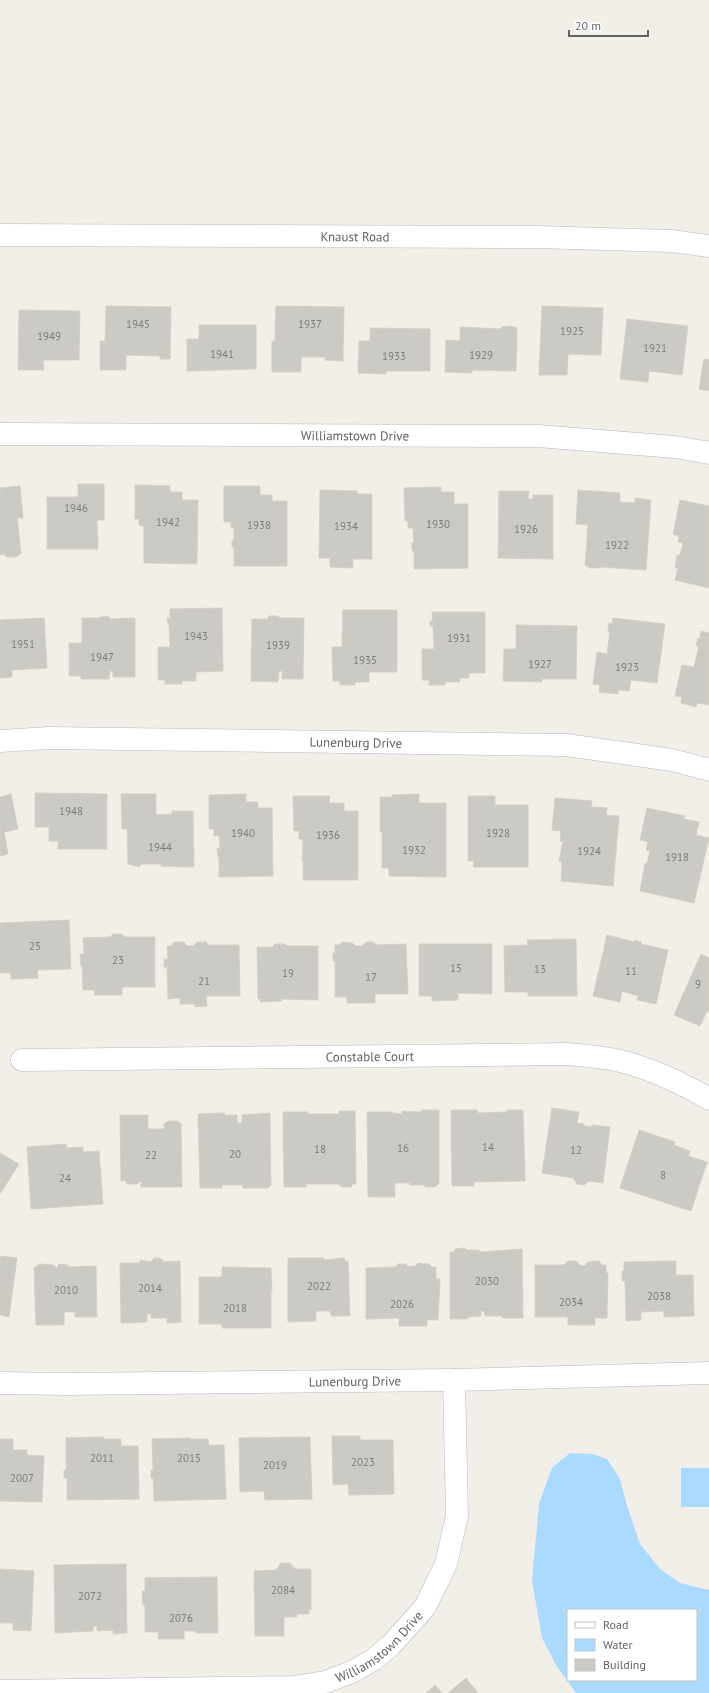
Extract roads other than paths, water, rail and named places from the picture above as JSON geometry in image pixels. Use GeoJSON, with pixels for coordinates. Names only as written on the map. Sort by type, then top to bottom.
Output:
{"type":"FeatureCollection","features":[{"type":"Feature","properties":{"kind":"street","name":"Knaust Road"},"geometry":{"type":"LineString","coordinates":[[0,235],[536,237],[671,241],[709,246]]}},
{"type":"Feature","properties":{"kind":"street","name":"Williamstown Drive"},"geometry":{"type":"LineString","coordinates":[[0,434],[538,436],[675,447],[709,453]]}},
{"type":"Feature","properties":{"kind":"street","name":"Lunenburg Drive"},"geometry":{"type":"LineString","coordinates":[[0,741],[49,738],[566,745],[672,760],[709,770]]}},
{"type":"Feature","properties":{"kind":"street","name":"Constable Court"},"geometry":{"type":"LineString","coordinates":[[22,1060],[567,1054],[627,1062],[683,1084],[709,1099]]}},
{"type":"Feature","properties":{"kind":"street","name":"Lunenburg Drive"},"geometry":{"type":"LineString","coordinates":[[0,1383],[65,1384],[454,1380],[709,1373]]}},
{"type":"Feature","properties":{"kind":"street","name":"Williamstown Drive"},"geometry":{"type":"LineString","coordinates":[[0,1691],[294,1687],[325,1682],[352,1672],[373,1660],[391,1645],[425,1607],[446,1564],[457,1516],[454,1380]]}},
{"type":"Feature","properties":{"kind":"water"},"geometry":{"type":"Polygon","coordinates":[[[570,1453],[592,1454],[607,1459],[620,1479],[627,1506],[640,1544],[660,1569],[680,1583],[709,1590],[709,1693],[576,1693],[567,1681],[697,1681],[697,1609],[567,1609],[567,1680],[556,1665],[542,1638],[532,1581],[539,1504],[552,1468],[570,1453]]]}},
{"type":"Feature","properties":{"kind":"water"},"geometry":{"type":"Polygon","coordinates":[[[681,1468],[709,1468],[709,1507],[681,1507],[681,1468]]]}}]}
